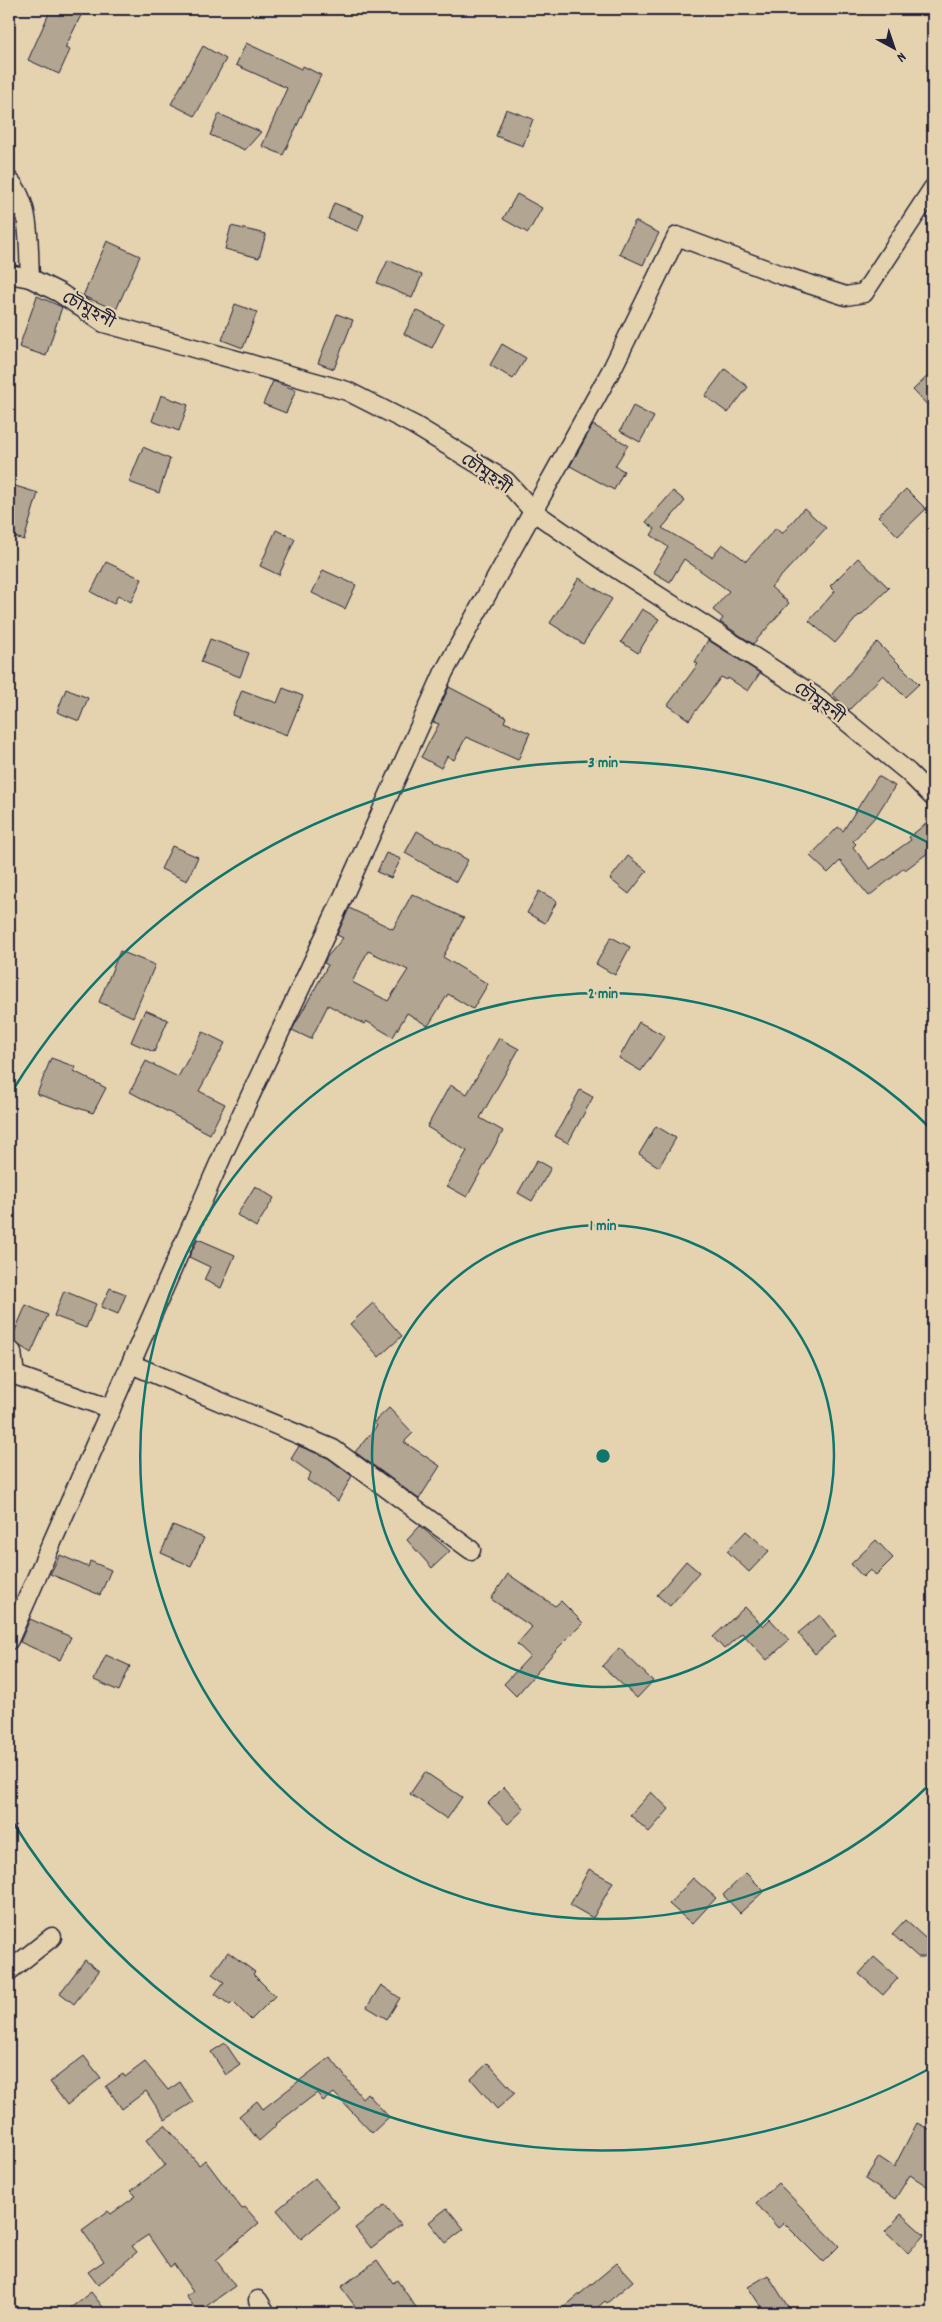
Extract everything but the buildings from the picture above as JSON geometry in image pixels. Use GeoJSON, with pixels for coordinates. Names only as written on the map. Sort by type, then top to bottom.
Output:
{"type":"FeatureCollection","features":[{"type":"Feature","properties":{"kind":"street"},"geometry":{"type":"LineString","coordinates":[[9,180],[17,189],[27,224],[30,278]]}},
{"type":"Feature","properties":{"kind":"street"},"geometry":{"type":"LineString","coordinates":[[9,1640],[224,1152],[444,672],[613,367],[677,236],[781,275],[846,296],[864,293],[933,188]]}},
{"type":"Feature","properties":{"kind":"street","name":"চৌমুহনী"},"geometry":{"type":"LineString","coordinates":[[9,274],[30,278],[60,293],[104,323],[347,392],[414,425],[506,482],[534,512],[612,566],[818,698],[908,772],[933,797]]}},
{"type":"Feature","properties":{"kind":"street"},"geometry":{"type":"LineString","coordinates":[[9,1350],[12,1352],[15,1375],[111,1409]]}},
{"type":"Feature","properties":{"kind":"street"},"geometry":{"type":"LineString","coordinates":[[131,1364],[332,1449],[471,1550]]}},
{"type":"Feature","properties":{"kind":"street"},"geometry":{"type":"LineString","coordinates":[[9,1971],[52,1937]]}}]}
